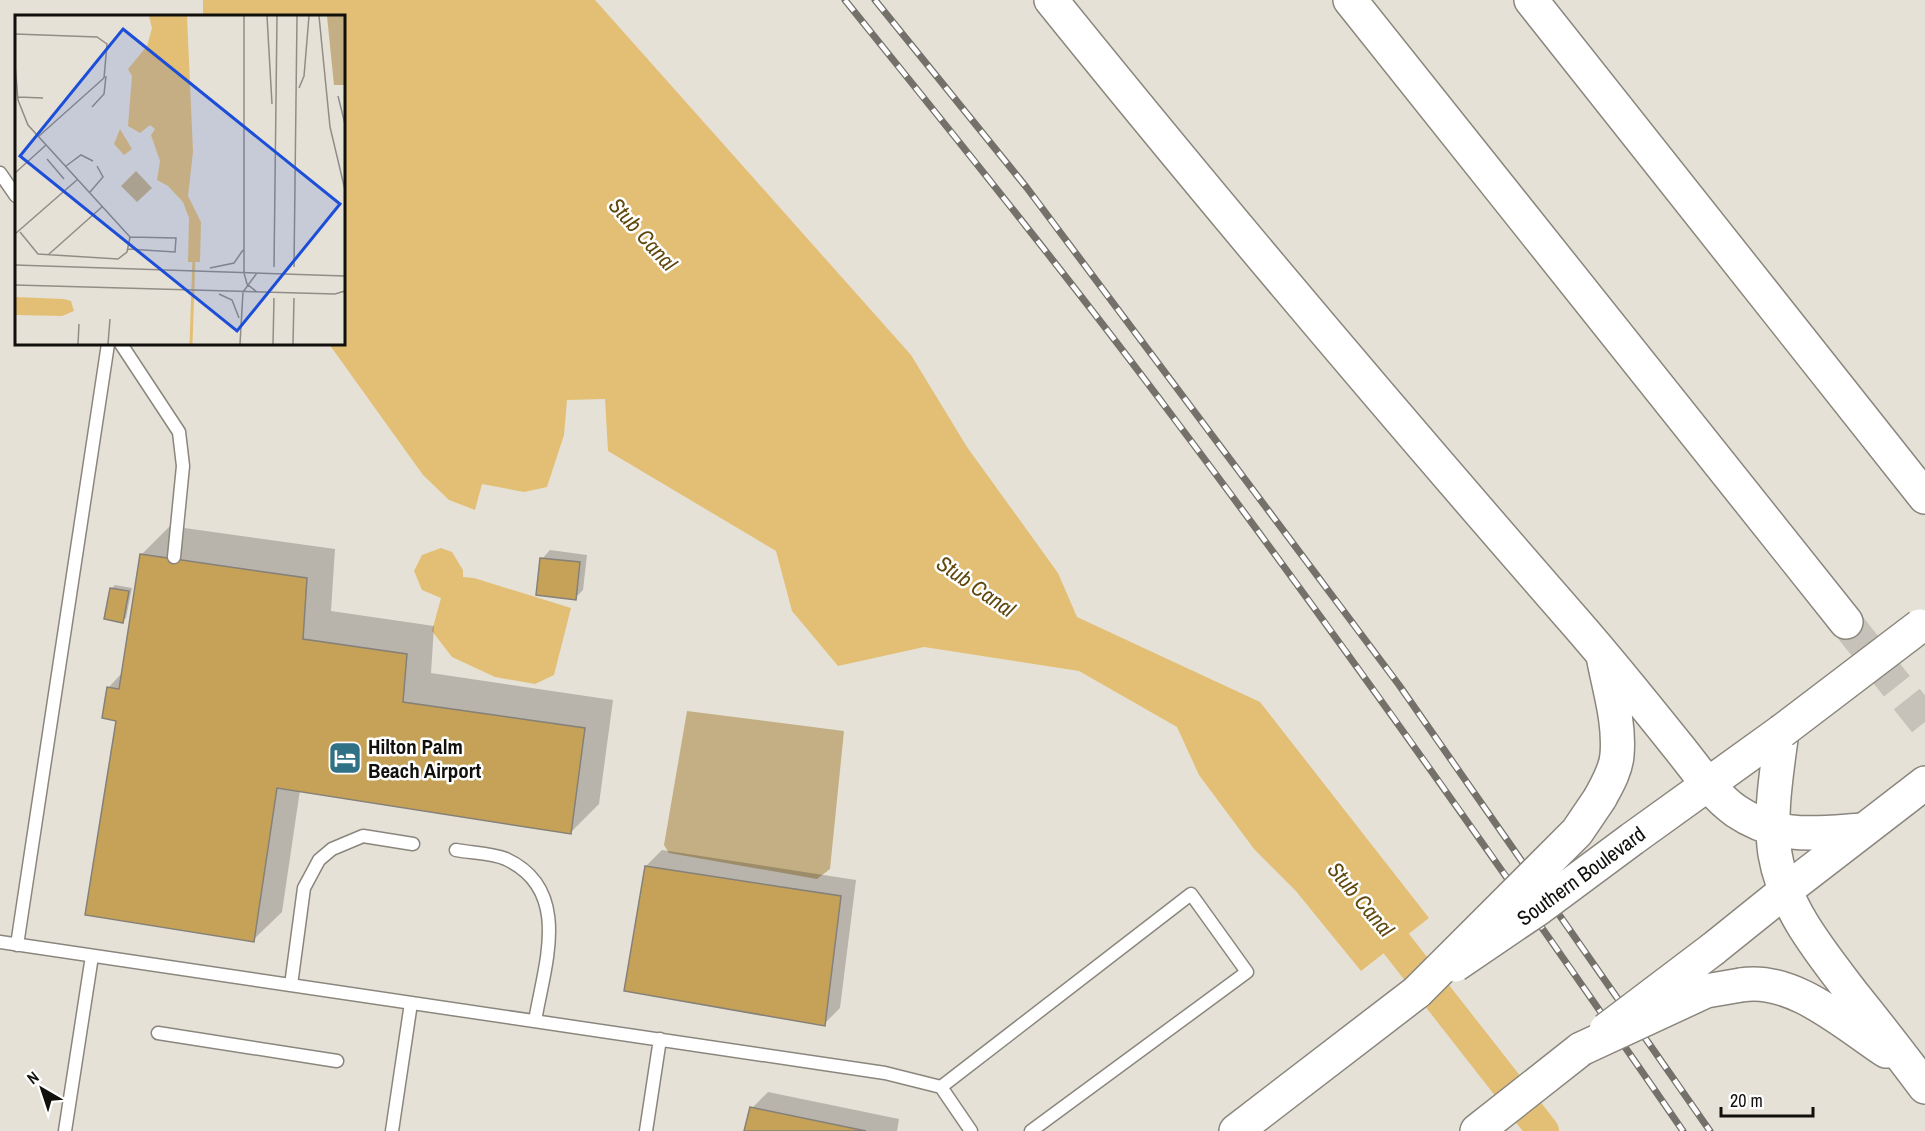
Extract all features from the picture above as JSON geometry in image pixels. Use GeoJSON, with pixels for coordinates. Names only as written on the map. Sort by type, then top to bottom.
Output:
{"type":"FeatureCollection","features":[{"type":"Feature","properties":{"kind":"highway"},"geometry":{"type":"LineString","coordinates":[[1050,0],[1234,225],[1602,652],[1708,784],[1734,809],[1773,830],[1796,833],[1863,830]]}},
{"type":"Feature","properties":{"kind":"highway"},"geometry":{"type":"LineString","coordinates":[[1350,0],[1846,622]]}},
{"type":"Feature","properties":{"kind":"highway"},"geometry":{"type":"LineString","coordinates":[[1531,0],[1925,497]]}},
{"type":"Feature","properties":{"kind":"highway","name":"Southern Boulevard"},"geometry":{"type":"LineString","coordinates":[[1236,1131],[1416,992],[1539,908],[1782,731],[1925,622]]}},
{"type":"Feature","properties":{"kind":"highway"},"geometry":{"type":"LineString","coordinates":[[1416,992],[1577,832],[1600,798],[1611,777],[1617,755],[1615,718],[1602,652]]}},
{"type":"Feature","properties":{"kind":"highway"},"geometry":{"type":"LineString","coordinates":[[1782,731],[1773,830],[1775,854],[1785,891],[1814,942],[1917,1077]]}},
{"type":"Feature","properties":{"kind":"highway"},"geometry":{"type":"LineString","coordinates":[[1477,1131],[1925,783]]}},
{"type":"Feature","properties":{"kind":"highway"},"geometry":{"type":"LineString","coordinates":[[1581,1049],[1706,991],[1753,982],[1778,987],[1808,999],[1917,1077]]}},
{"type":"Feature","properties":{"kind":"lane"},"geometry":{"type":"LineString","coordinates":[[0,173],[15,195]]}},
{"type":"Feature","properties":{"kind":"lane"},"geometry":{"type":"LineString","coordinates":[[17,945],[108,345]]}},
{"type":"Feature","properties":{"kind":"lane"},"geometry":{"type":"LineString","coordinates":[[123,345],[179,432],[183,466],[174,558]]}},
{"type":"Feature","properties":{"kind":"lane"},"geometry":{"type":"LineString","coordinates":[[291,985],[304,888],[319,860],[332,849],[363,836],[413,844]]}},
{"type":"Feature","properties":{"kind":"lane"},"geometry":{"type":"LineString","coordinates":[[456,850],[504,858],[526,870],[539,885],[549,912],[550,933],[535,1021]]}},
{"type":"Feature","properties":{"kind":"lane"},"geometry":{"type":"LineString","coordinates":[[941,1087],[1191,894],[1247,972],[1031,1131]]}},
{"type":"Feature","properties":{"kind":"lane"},"geometry":{"type":"LineString","coordinates":[[0,942],[885,1073],[941,1087],[971,1131]]}},
{"type":"Feature","properties":{"kind":"lane"},"geometry":{"type":"LineString","coordinates":[[65,1131],[92,956]]}},
{"type":"Feature","properties":{"kind":"lane"},"geometry":{"type":"LineString","coordinates":[[392,1131],[411,1003]]}},
{"type":"Feature","properties":{"kind":"lane"},"geometry":{"type":"LineString","coordinates":[[158,1033],[337,1061]]}},
{"type":"Feature","properties":{"kind":"lane"},"geometry":{"type":"LineString","coordinates":[[646,1131],[660,1040]]}},
{"type":"Feature","properties":{"kind":"shaded area"},"geometry":{"type":"Polygon","coordinates":[[[687,711],[844,731],[830,869],[817,879],[669,853],[664,845],[687,711]]]}},
{"type":"Feature","properties":{"kind":"water"},"geometry":{"type":"Polygon","coordinates":[[[203,0],[595,0],[911,355],[967,447],[1058,573],[1077,617],[1260,702],[1429,918],[1361,971],[1295,890],[1254,849],[1199,775],[1177,727],[1079,671],[924,647],[838,666],[792,611],[776,551],[608,451],[605,399],[567,400],[564,435],[547,487],[524,492],[482,484],[475,510],[449,500],[423,475],[330,345],[345,345],[345,15],[203,15],[203,0]]]}},
{"type":"Feature","properties":{"kind":"water"},"geometry":{"type":"Polygon","coordinates":[[[441,548],[452,552],[463,570],[463,577],[474,578],[571,608],[554,675],[535,684],[495,677],[452,657],[432,631],[441,598],[422,590],[414,571],[422,555],[441,548]]]}},
{"type":"Feature","properties":{"kind":"building","name":"Hilton Palm Beach Airport"},"geometry":{"type":"Polygon","coordinates":[[[140,554],[307,578],[303,639],[407,654],[403,702],[585,728],[571,834],[277,788],[254,942],[85,915],[116,721],[102,718],[107,687],[119,689],[140,554]]]}},
{"type":"Feature","properties":{"kind":"building"},"geometry":{"type":"Polygon","coordinates":[[[540,558],[580,562],[576,600],[536,595],[540,558]]]}},
{"type":"Feature","properties":{"kind":"building"},"geometry":{"type":"Polygon","coordinates":[[[110,588],[129,591],[123,623],[104,619],[110,588]]]}},
{"type":"Feature","properties":{"kind":"building"},"geometry":{"type":"Polygon","coordinates":[[[645,866],[841,896],[825,1026],[624,991],[645,866]]]}},
{"type":"Feature","properties":{"kind":"building"},"geometry":{"type":"Polygon","coordinates":[[[750,1107],[866,1131],[744,1131],[750,1107]]]}},
{"type":"Feature","properties":{"kind":"waterway","name":"Stub Canal"},"geometry":{"type":"LineString","coordinates":[[1370,910],[1543,1131]]}},
{"type":"Feature","properties":{"kind":"tunnel"},"geometry":{"type":"LineString","coordinates":[[1846,622],[1925,722]]}},
{"type":"Feature","properties":{"kind":"railway"},"geometry":{"type":"LineString","coordinates":[[845,0],[1052,259],[1239,505],[1432,771],[1683,1131]]}},
{"type":"Feature","properties":{"kind":"railway"},"geometry":{"type":"LineString","coordinates":[[875,0],[1027,188],[1399,685],[1710,1131]]}},
{"type":"Feature","properties":{"kind":"place","name":"Hilton Palm Beach Airport"},"geometry":{"type":"Point","coordinates":[345,758]}}]}
